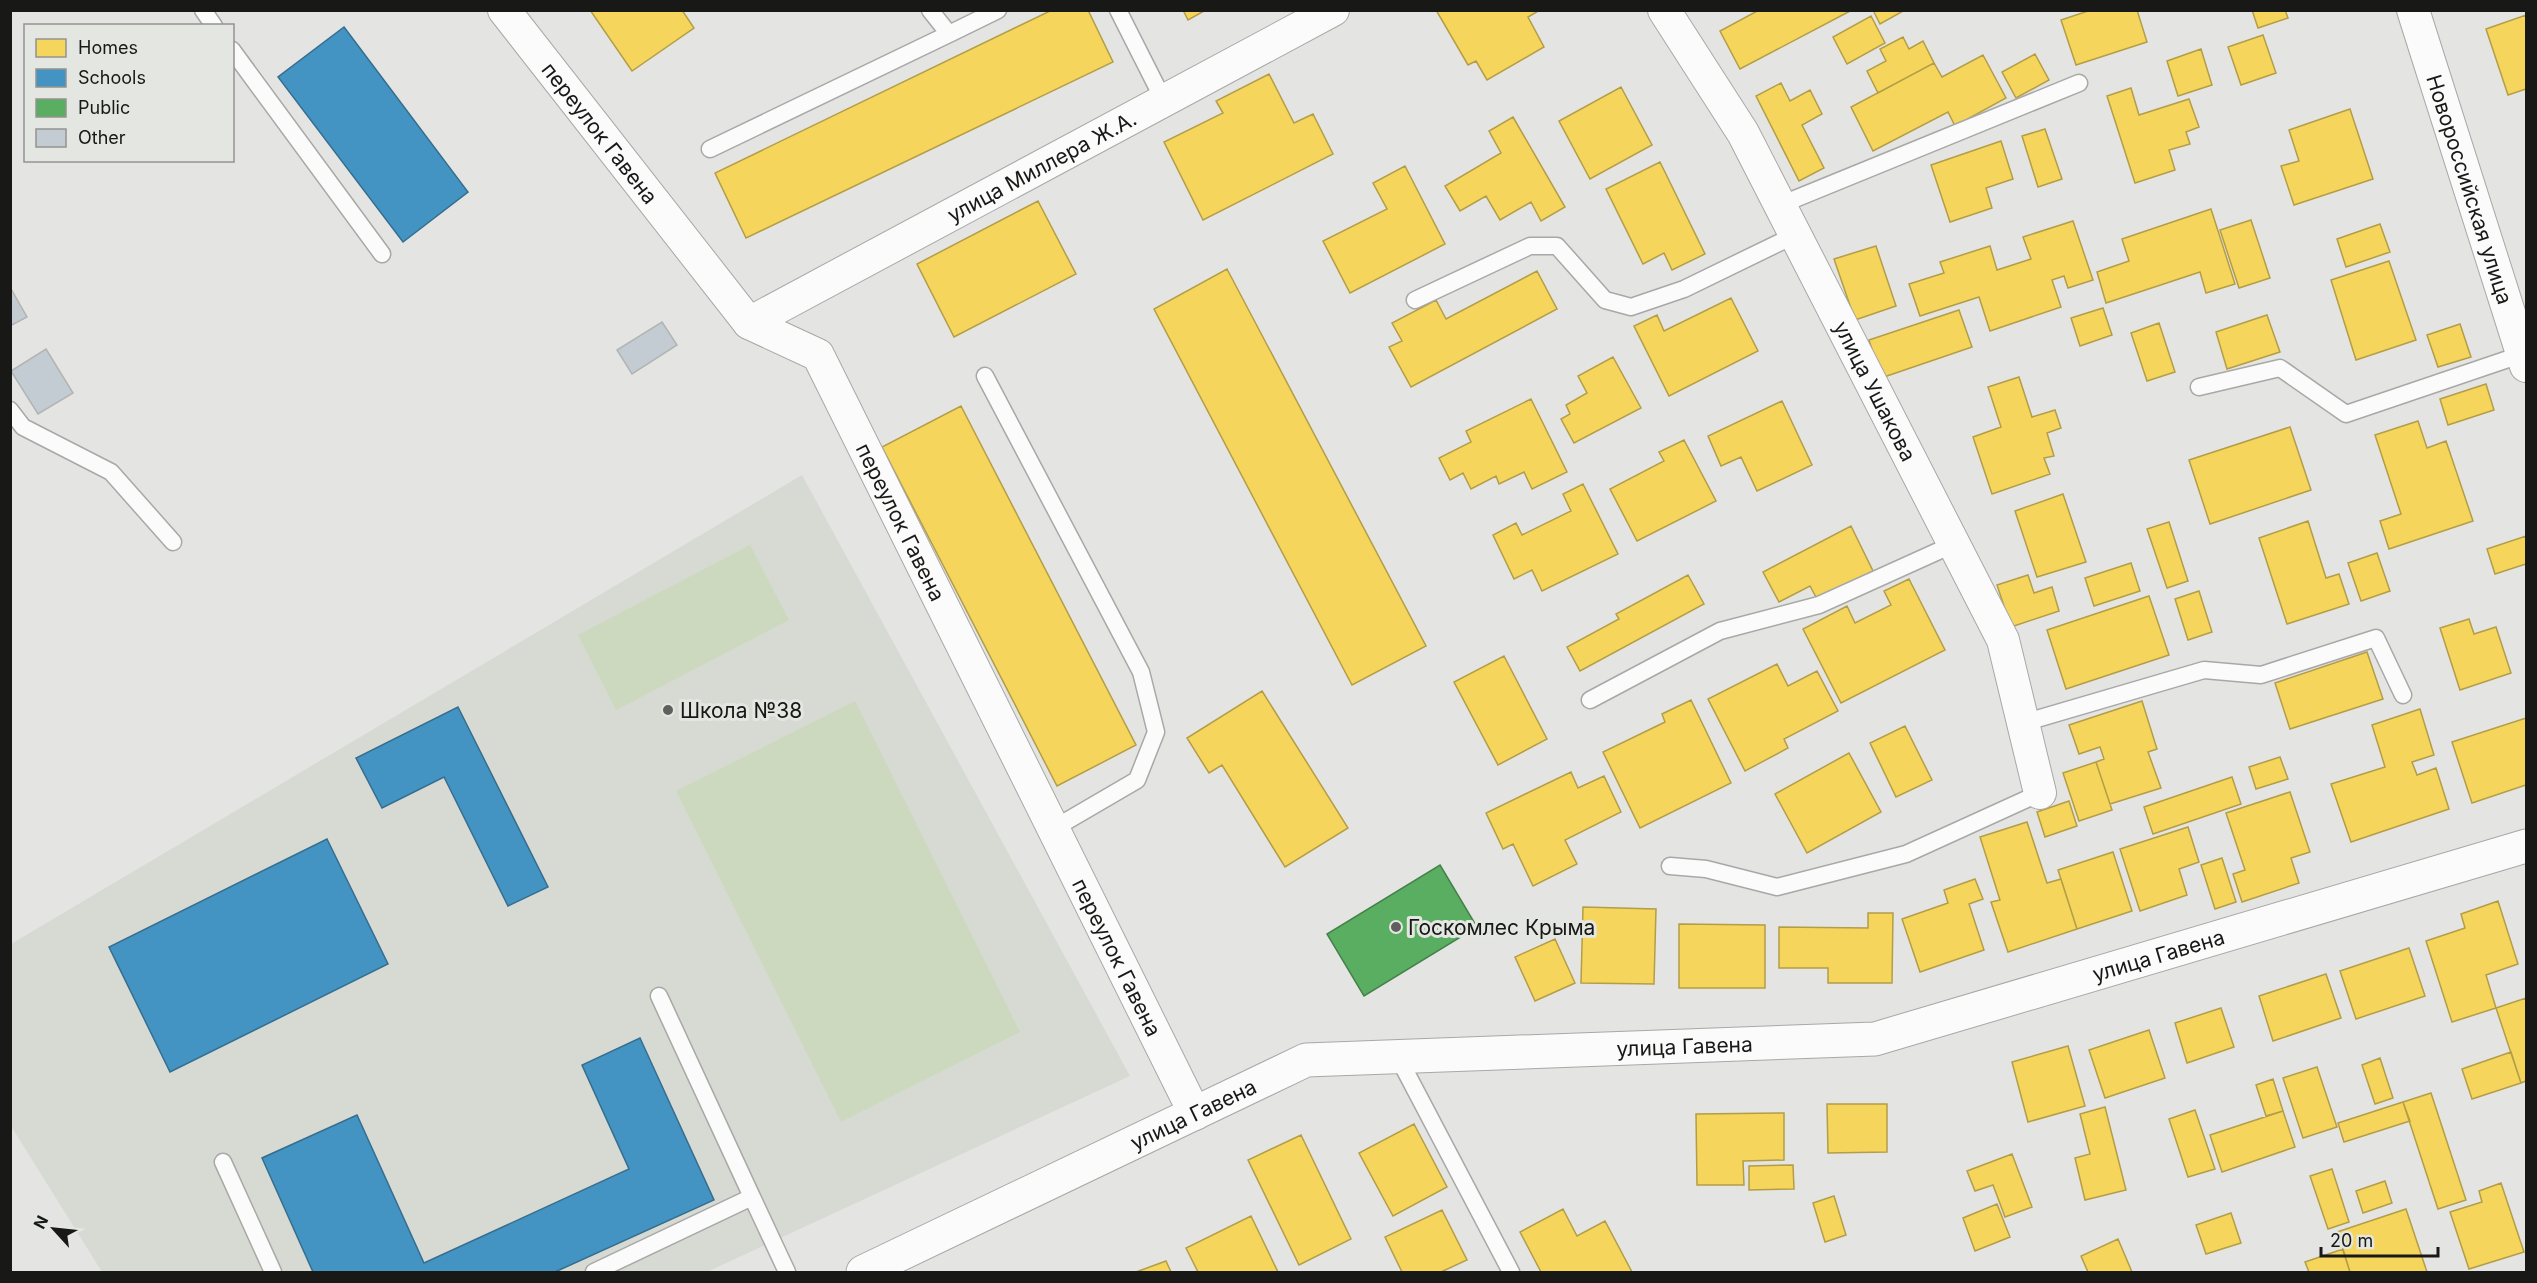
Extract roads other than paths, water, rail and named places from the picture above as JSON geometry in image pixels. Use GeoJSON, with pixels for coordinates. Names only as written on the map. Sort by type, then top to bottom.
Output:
{"type":"FeatureCollection","features":[{"type":"Feature","properties":{"kind":"street","name":"переулок Гавена"},"geometry":{"type":"LineString","coordinates":[[504,10],[749,323],[818,355],[1195,1114]]}},
{"type":"Feature","properties":{"kind":"street","name":"улица Миллера Ж.А."},"geometry":{"type":"LineString","coordinates":[[749,323],[1333,10]]}},
{"type":"Feature","properties":{"kind":"street","name":"улица Ушакова"},"geometry":{"type":"LineString","coordinates":[[1664,10],[1743,133],[2003,640],[2040,793]]}},
{"type":"Feature","properties":{"kind":"street","name":"Новороссийская улица"},"geometry":{"type":"LineString","coordinates":[[2414,10],[2525,360]]}},
{"type":"Feature","properties":{"kind":"street","name":"улица Гавена"},"geometry":{"type":"LineString","coordinates":[[863,1272],[1306,1060],[1875,1039],[2526,846]]}},
{"type":"Feature","properties":{"kind":"lane"},"geometry":{"type":"LineString","coordinates":[[203,10],[213,24]]}},
{"type":"Feature","properties":{"kind":"lane"},"geometry":{"type":"LineString","coordinates":[[930,10],[949,34]]}},
{"type":"Feature","properties":{"kind":"lane"},"geometry":{"type":"LineString","coordinates":[[711,149],[998,10]]}},
{"type":"Feature","properties":{"kind":"lane"},"geometry":{"type":"LineString","coordinates":[[1118,10],[1164,101]]}},
{"type":"Feature","properties":{"kind":"lane"},"geometry":{"type":"LineString","coordinates":[[234,53],[382,254]]}},
{"type":"Feature","properties":{"kind":"lane"},"geometry":{"type":"LineString","coordinates":[[1780,205],[2079,82]]}},
{"type":"Feature","properties":{"kind":"lane"},"geometry":{"type":"LineString","coordinates":[[1415,300],[1530,246],[1557,246],[1605,300],[1631,307],[1684,289],[1795,235]]}},
{"type":"Feature","properties":{"kind":"lane"},"geometry":{"type":"LineString","coordinates":[[2199,387],[2280,368],[2346,414],[2525,360]]}},
{"type":"Feature","properties":{"kind":"lane"},"geometry":{"type":"LineString","coordinates":[[985,376],[1141,672],[1156,732],[1137,780],[1053,829]]}},
{"type":"Feature","properties":{"kind":"lane"},"geometry":{"type":"LineString","coordinates":[[10,410],[23,428],[111,472],[173,542]]}},
{"type":"Feature","properties":{"kind":"lane"},"geometry":{"type":"LineString","coordinates":[[1590,700],[1720,632],[1819,605],[1954,544]]}},
{"type":"Feature","properties":{"kind":"lane"},"geometry":{"type":"LineString","coordinates":[[2023,723],[2204,670],[2261,675],[2376,638],[2403,695]]}},
{"type":"Feature","properties":{"kind":"lane"},"geometry":{"type":"LineString","coordinates":[[1670,866],[1706,869],[1777,887],[1906,854],[2040,793]]}},
{"type":"Feature","properties":{"kind":"lane"},"geometry":{"type":"LineString","coordinates":[[659,996],[788,1272]]}},
{"type":"Feature","properties":{"kind":"lane"},"geometry":{"type":"LineString","coordinates":[[1398,1057],[1511,1272]]}},
{"type":"Feature","properties":{"kind":"lane"},"geometry":{"type":"LineString","coordinates":[[224,1162],[273,1272]]}},
{"type":"Feature","properties":{"kind":"lane"},"geometry":{"type":"LineString","coordinates":[[594,1272],[752,1197]]}},
{"type":"Feature","properties":{"kind":"place","name":"Школа №38"},"geometry":{"type":"Point","coordinates":[668,710]}},
{"type":"Feature","properties":{"kind":"place","name":"Госкомлес Крыма"},"geometry":{"type":"Point","coordinates":[1396,927]}}]}
